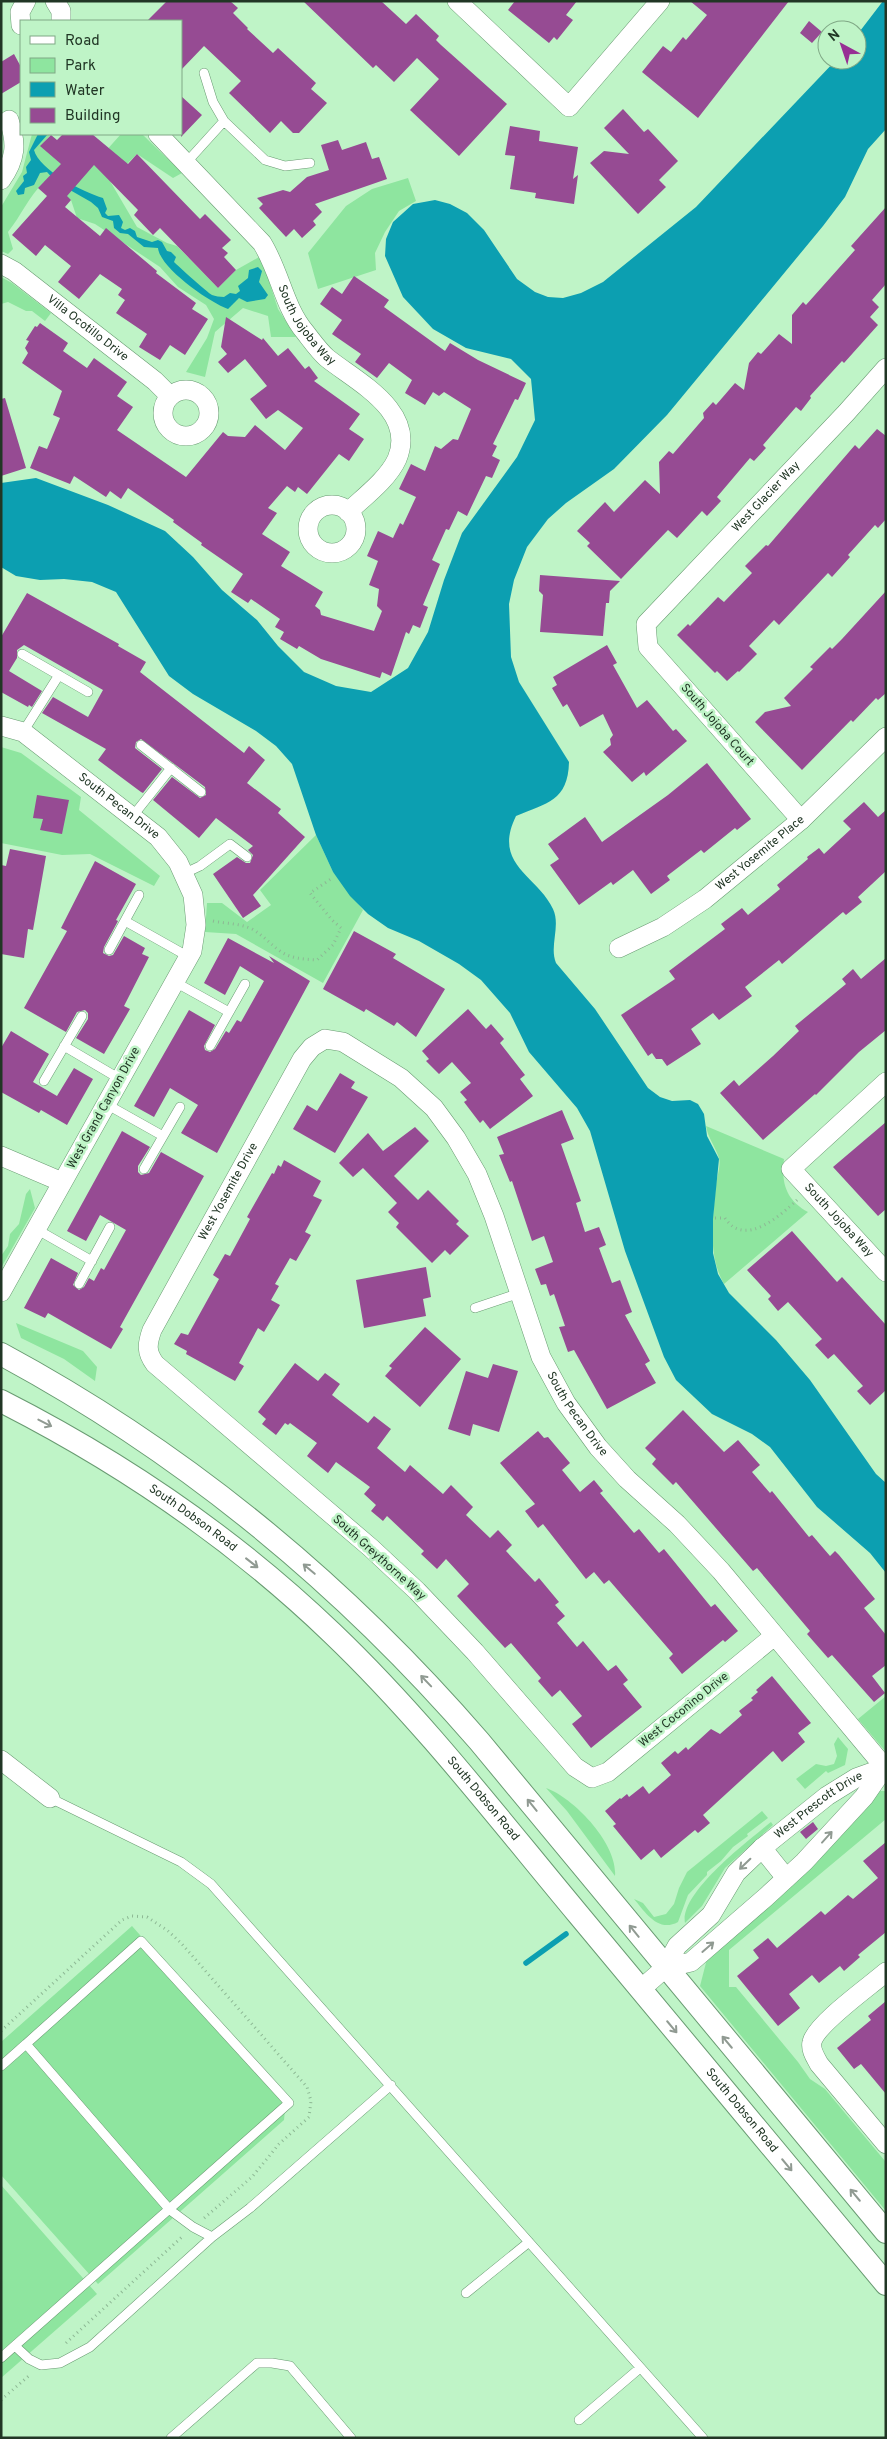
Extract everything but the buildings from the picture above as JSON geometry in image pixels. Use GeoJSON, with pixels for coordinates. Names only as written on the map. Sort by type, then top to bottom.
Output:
{"type":"FeatureCollection","features":[{"type":"Feature","properties":{"kind":"street"},"geometry":{"type":"LineString","coordinates":[[21,20],[20,12],[26,1]]}},
{"type":"Feature","properties":{"kind":"street"},"geometry":{"type":"LineString","coordinates":[[55,1],[61,10],[61,20]]}},
{"type":"Feature","properties":{"kind":"street"},"geometry":{"type":"LineString","coordinates":[[457,1],[569,107],[660,1]]}},
{"type":"Feature","properties":{"kind":"street"},"geometry":{"type":"LineString","coordinates":[[1,180],[14,155],[15,138],[11,119]]}},
{"type":"Feature","properties":{"kind":"street","name":"South Jojoba Way"},"geometry":{"type":"LineString","coordinates":[[159,135],[262,244],[273,262],[292,314],[303,331],[325,356],[377,396],[394,413],[399,428],[400,442],[397,459],[384,476],[348,512]]}},
{"type":"Feature","properties":{"kind":"street","name":"Villa Ocotillo Drive"},"geometry":{"type":"LineString","coordinates":[[1,264],[14,271],[132,363],[170,396]]}},
{"type":"Feature","properties":{"kind":"street","name":"West Glacier Way"},"geometry":{"type":"LineString","coordinates":[[646,624],[846,414],[886,368]]}},
{"type":"Feature","properties":{"kind":"street","name":"South Jojoba Court"},"geometry":{"type":"LineString","coordinates":[[646,624],[648,647],[801,820]]}},
{"type":"Feature","properties":{"kind":"street","name":"South Pecan Drive"},"geometry":{"type":"LineString","coordinates":[[1,726],[23,732],[158,837],[178,862],[184,874],[193,895],[195,920]]}},
{"type":"Feature","properties":{"kind":"street","name":"West Yosemite Place"},"geometry":{"type":"LineString","coordinates":[[619,948],[662,927],[705,899],[801,820],[886,737]]}},
{"type":"Feature","properties":{"kind":"street","name":"West Grand Canyon Drive"},"geometry":{"type":"LineString","coordinates":[[1,1292],[189,957],[192,951],[195,920]]}},
{"type":"Feature","properties":{"kind":"street","name":"South Pecan Drive"},"geometry":{"type":"LineString","coordinates":[[325,1039],[343,1042],[401,1078],[434,1108],[456,1138],[477,1174],[494,1216],[541,1356],[566,1403],[598,1447],[627,1480],[677,1524],[720,1571],[773,1637],[885,1769]]}},
{"type":"Feature","properties":{"kind":"street","name":"West Yosemite Drive"},"geometry":{"type":"LineString","coordinates":[[148,1355],[148,1342],[152,1330],[302,1059],[312,1047],[325,1039]]}},
{"type":"Feature","properties":{"kind":"street","name":"South Jojoba Way"},"geometry":{"type":"LineString","coordinates":[[886,1082],[791,1168],[886,1272]]}},
{"type":"Feature","properties":{"kind":"street"},"geometry":{"type":"LineString","coordinates":[[1,1156],[62,1182]]}},
{"type":"Feature","properties":{"kind":"street"},"geometry":{"type":"LineString","coordinates":[[1,1354],[65,1389],[164,1455],[220,1496],[330,1586],[434,1690],[525,1796],[665,1968],[886,2232]]}},
{"type":"Feature","properties":{"kind":"street","name":"South Greythorne Way"},"geometry":{"type":"LineString","coordinates":[[148,1355],[155,1364],[371,1548],[417,1591],[475,1652],[575,1767],[592,1778]]}},
{"type":"Feature","properties":{"kind":"street","name":"South Dobson Road"},"geometry":{"type":"LineString","coordinates":[[1,1401],[60,1431],[174,1503],[291,1594],[380,1681],[428,1734],[886,2284]]}},
{"type":"Feature","properties":{"kind":"street","name":"West Coconino Drive"},"geometry":{"type":"LineString","coordinates":[[592,1778],[608,1772],[773,1637]]}},
{"type":"Feature","properties":{"kind":"street"},"geometry":{"type":"LineString","coordinates":[[1,1760],[50,1798]]}},
{"type":"Feature","properties":{"kind":"street","name":"West Prescott Drive"},"geometry":{"type":"LineString","coordinates":[[665,1968],[691,1962],[786,1878],[864,1797],[885,1769]]}},
{"type":"Feature","properties":{"kind":"street","name":"West Prescott Drive"},"geometry":{"type":"LineString","coordinates":[[641,1989],[665,1968],[677,1946],[711,1914],[736,1873],[762,1848],[827,1796],[856,1778],[885,1769]]}},
{"type":"Feature","properties":{"kind":"street"},"geometry":{"type":"LineString","coordinates":[[762,1848],[786,1878]]}},
{"type":"Feature","properties":{"kind":"street"},"geometry":{"type":"LineString","coordinates":[[886,1972],[827,2021],[816,2032],[812,2043],[813,2054],[820,2064],[886,2144]]}},
{"type":"Feature","properties":{"kind":"lane"},"geometry":{"type":"LineString","coordinates":[[204,73],[214,102],[224,121],[265,160],[285,166],[310,164]]}},
{"type":"Feature","properties":{"kind":"lane"},"geometry":{"type":"LineString","coordinates":[[186,163],[224,121]]}},
{"type":"Feature","properties":{"kind":"lane"},"geometry":{"type":"LineString","coordinates":[[22,654],[88,692]]}},
{"type":"Feature","properties":{"kind":"lane"},"geometry":{"type":"LineString","coordinates":[[23,732],[59,675]]}},
{"type":"Feature","properties":{"kind":"lane"},"geometry":{"type":"LineString","coordinates":[[142,745],[201,792]]}},
{"type":"Feature","properties":{"kind":"lane"},"geometry":{"type":"LineString","coordinates":[[132,817],[171,768]]}},
{"type":"Feature","properties":{"kind":"lane"},"geometry":{"type":"LineString","coordinates":[[184,874],[200,866],[230,844],[247,857]]}},
{"type":"Feature","properties":{"kind":"lane"},"geometry":{"type":"LineString","coordinates":[[108,950],[139,895]]}},
{"type":"Feature","properties":{"kind":"lane"},"geometry":{"type":"LineString","coordinates":[[124,921],[189,957]]}},
{"type":"Feature","properties":{"kind":"lane"},"geometry":{"type":"LineString","coordinates":[[175,982],[229,1012]]}},
{"type":"Feature","properties":{"kind":"lane"},"geometry":{"type":"LineString","coordinates":[[210,1046],[245,984]]}},
{"type":"Feature","properties":{"kind":"lane"},"geometry":{"type":"LineString","coordinates":[[44,1081],[82,1016]]}},
{"type":"Feature","properties":{"kind":"lane"},"geometry":{"type":"LineString","coordinates":[[64,1046],[120,1079]]}},
{"type":"Feature","properties":{"kind":"lane"},"geometry":{"type":"LineString","coordinates":[[106,1104],[163,1136]]}},
{"type":"Feature","properties":{"kind":"lane"},"geometry":{"type":"LineString","coordinates":[[144,1169],[180,1107]]}},
{"type":"Feature","properties":{"kind":"lane"},"geometry":{"type":"LineString","coordinates":[[80,1284],[110,1227]]}},
{"type":"Feature","properties":{"kind":"lane"},"geometry":{"type":"LineString","coordinates":[[36,1229],[92,1261]]}},
{"type":"Feature","properties":{"kind":"lane"},"geometry":{"type":"LineString","coordinates":[[475,1308],[520,1293]]}},
{"type":"Feature","properties":{"kind":"lane"},"geometry":{"type":"LineString","coordinates":[[50,1798],[181,1862],[200,1874],[288,1969],[703,2438]]}},
{"type":"Feature","properties":{"kind":"lane"},"geometry":{"type":"LineString","coordinates":[[1,2066],[141,1941],[289,2104],[1,2358]]}},
{"type":"Feature","properties":{"kind":"lane"},"geometry":{"type":"LineString","coordinates":[[26,2044],[170,2210],[193,2227],[212,2237]]}},
{"type":"Feature","properties":{"kind":"lane"},"geometry":{"type":"LineString","coordinates":[[15,2346],[29,2359],[41,2365],[60,2363],[90,2347],[212,2237],[250,2208],[391,2085]]}},
{"type":"Feature","properties":{"kind":"lane"},"geometry":{"type":"LineString","coordinates":[[466,2292],[529,2242]]}},
{"type":"Feature","properties":{"kind":"lane"},"geometry":{"type":"LineString","coordinates":[[171,2438],[257,2363],[272,2362],[290,2366],[351,2438]]}},
{"type":"Feature","properties":{"kind":"lane"},"geometry":{"type":"LineString","coordinates":[[579,2420],[640,2368]]}},
{"type":"Feature","properties":{"kind":"path"},"geometry":{"type":"LineString","coordinates":[[195,920],[243,926],[265,937],[280,951],[296,958],[317,960],[333,945],[341,928],[310,893],[331,879]]}},
{"type":"Feature","properties":{"kind":"path"},"geometry":{"type":"LineString","coordinates":[[715,1218],[725,1218],[729,1225],[742,1230],[760,1228],[781,1215],[809,1188]]}},
{"type":"Feature","properties":{"kind":"path"},"geometry":{"type":"LineString","coordinates":[[1,2031],[122,1920],[132,1916],[147,1917],[181,1943],[307,2087],[311,2101],[308,2117],[279,2144],[252,2177],[193,2227],[1,2400]]}},
{"type":"Feature","properties":{"kind":"green space"},"geometry":{"type":"Polygon","coordinates":[[[32,135],[50,135],[41,146],[80,180],[120,135],[143,135],[182,173],[173,178],[137,154],[110,181],[137,227],[167,243],[177,246],[218,288],[236,270],[261,256],[278,309],[296,337],[271,337],[268,316],[243,308],[215,332],[205,377],[186,372],[207,338],[214,319],[206,305],[178,287],[160,267],[95,224],[77,218],[71,200],[44,182],[34,193],[8,232],[13,249],[8,254],[1,251],[1,207],[22,172],[32,135]]]}},
{"type":"Feature","properties":{"kind":"green space"},"geometry":{"type":"Polygon","coordinates":[[[408,178],[416,201],[399,211],[385,232],[375,253],[376,270],[318,289],[308,253],[346,206],[372,189],[408,178]]]}},
{"type":"Feature","properties":{"kind":"green space"},"geometry":{"type":"Polygon","coordinates":[[[1,277],[12,283],[51,313],[45,321],[32,311],[26,311],[8,302],[1,304],[1,277]]]}},
{"type":"Feature","properties":{"kind":"green space"},"geometry":{"type":"Polygon","coordinates":[[[1,747],[21,753],[81,797],[79,810],[160,876],[154,886],[90,854],[62,855],[1,843],[1,747]]]}},
{"type":"Feature","properties":{"kind":"green space"},"geometry":{"type":"Polygon","coordinates":[[[316,835],[333,872],[363,910],[323,983],[236,934],[205,932],[207,903],[222,903],[247,922],[271,905],[260,890],[316,835]]]}},
{"type":"Feature","properties":{"kind":"green space"},"geometry":{"type":"Polygon","coordinates":[[[706,1126],[784,1159],[783,1176],[787,1190],[795,1202],[808,1212],[724,1284],[715,1260],[712,1235],[719,1161],[706,1126]]]}},
{"type":"Feature","properties":{"kind":"green space"},"geometry":{"type":"Polygon","coordinates":[[[30,1189],[35,1208],[1,1268],[1,1256],[8,1246],[10,1234],[19,1224],[26,1194],[30,1189]]]}},
{"type":"Feature","properties":{"kind":"green space"},"geometry":{"type":"Polygon","coordinates":[[[16,1323],[83,1351],[97,1367],[95,1381],[64,1359],[21,1338],[16,1323]]]}},
{"type":"Feature","properties":{"kind":"green space"},"geometry":{"type":"Polygon","coordinates":[[[886,1696],[886,1752],[858,1719],[886,1696]]]}},
{"type":"Feature","properties":{"kind":"green space"},"geometry":{"type":"Polygon","coordinates":[[[838,1737],[848,1749],[845,1765],[828,1773],[826,1771],[805,1789],[796,1779],[816,1764],[826,1766],[834,1764],[837,1756],[834,1744],[838,1737]]]}},
{"type":"Feature","properties":{"kind":"green space"},"geometry":{"type":"Polygon","coordinates":[[[546,1788],[569,1801],[592,1824],[609,1850],[614,1863],[615,1876],[567,1811],[546,1788]]]}},
{"type":"Feature","properties":{"kind":"green space"},"geometry":{"type":"Polygon","coordinates":[[[878,1791],[886,1791],[886,1819],[729,1950],[729,1987],[736,1987],[810,2079],[825,2089],[885,2161],[886,2211],[700,1986],[708,1955],[878,1791]]]}},
{"type":"Feature","properties":{"kind":"green space"},"geometry":{"type":"Polygon","coordinates":[[[762,1811],[768,1818],[747,1834],[748,1836],[733,1847],[721,1861],[707,1872],[707,1875],[688,1895],[678,1922],[671,1925],[658,1923],[647,1915],[634,1899],[643,1903],[654,1917],[666,1914],[674,1904],[687,1872],[762,1811]]]}},
{"type":"Feature","properties":{"kind":"green space"},"geometry":{"type":"Polygon","coordinates":[[[771,1822],[773,1825],[725,1868],[702,1906],[685,1923],[686,1911],[693,1897],[704,1883],[733,1854],[771,1822]]]}},
{"type":"Feature","properties":{"kind":"green space"},"geometry":{"type":"Polygon","coordinates":[[[132,1926],[286,2100],[284,2120],[98,2284],[1,2175],[1,2042],[132,1926]]]}},
{"type":"Feature","properties":{"kind":"green space"},"geometry":{"type":"Polygon","coordinates":[[[1,2185],[97,2294],[1,2378],[1,2185]]]}},
{"type":"Feature","properties":{"kind":"water"},"geometry":{"type":"Polygon","coordinates":[[[883,1],[886,1],[886,129],[868,149],[845,197],[667,415],[614,469],[566,503],[548,519],[527,547],[514,580],[509,604],[511,657],[519,682],[569,762],[568,775],[560,793],[554,799],[516,816],[510,833],[509,846],[513,858],[546,897],[553,909],[556,922],[554,956],[556,963],[595,1009],[648,1088],[660,1097],[672,1101],[690,1100],[698,1104],[704,1114],[707,1136],[719,1159],[713,1219],[713,1253],[718,1274],[729,1293],[776,1340],[810,1380],[876,1474],[886,1483],[886,1573],[870,1553],[817,1507],[770,1447],[752,1434],[712,1414],[676,1380],[664,1357],[625,1251],[590,1131],[577,1108],[529,1052],[510,1013],[481,980],[459,964],[419,941],[388,928],[368,914],[350,896],[333,872],[316,835],[292,764],[276,746],[256,731],[193,694],[169,676],[116,592],[92,582],[64,579],[40,580],[16,576],[1,567],[1,483],[36,478],[108,505],[165,531],[193,557],[222,590],[257,620],[278,646],[304,672],[336,686],[371,692],[408,668],[428,632],[444,580],[462,533],[517,457],[535,420],[531,379],[511,359],[466,348],[433,329],[403,297],[385,256],[386,239],[393,222],[413,204],[435,200],[450,204],[467,213],[484,230],[517,279],[535,292],[548,297],[563,298],[581,293],[603,282],[696,207],[826,70],[867,70],[867,22],[883,1]]]}},
{"type":"Feature","properties":{"kind":"water"},"geometry":{"type":"Polygon","coordinates":[[[38,135],[47,135],[34,150],[44,165],[84,191],[103,198],[107,209],[105,213],[108,216],[119,215],[123,222],[121,228],[125,230],[130,228],[135,231],[137,237],[152,242],[158,240],[162,242],[167,251],[176,257],[174,262],[209,293],[222,297],[230,293],[236,294],[240,291],[238,286],[248,278],[249,270],[258,267],[262,271],[259,282],[268,295],[265,299],[247,302],[239,298],[228,309],[209,299],[167,265],[158,248],[144,247],[128,234],[120,233],[114,228],[113,221],[102,217],[98,208],[91,202],[56,182],[47,172],[40,173],[34,185],[25,188],[24,194],[18,195],[16,191],[24,181],[23,176],[27,173],[26,167],[31,160],[29,152],[38,135]]]}},
{"type":"Feature","properties":{"kind":"waterway"},"geometry":{"type":"LineString","coordinates":[[526,1963],[566,1934]]}}]}
